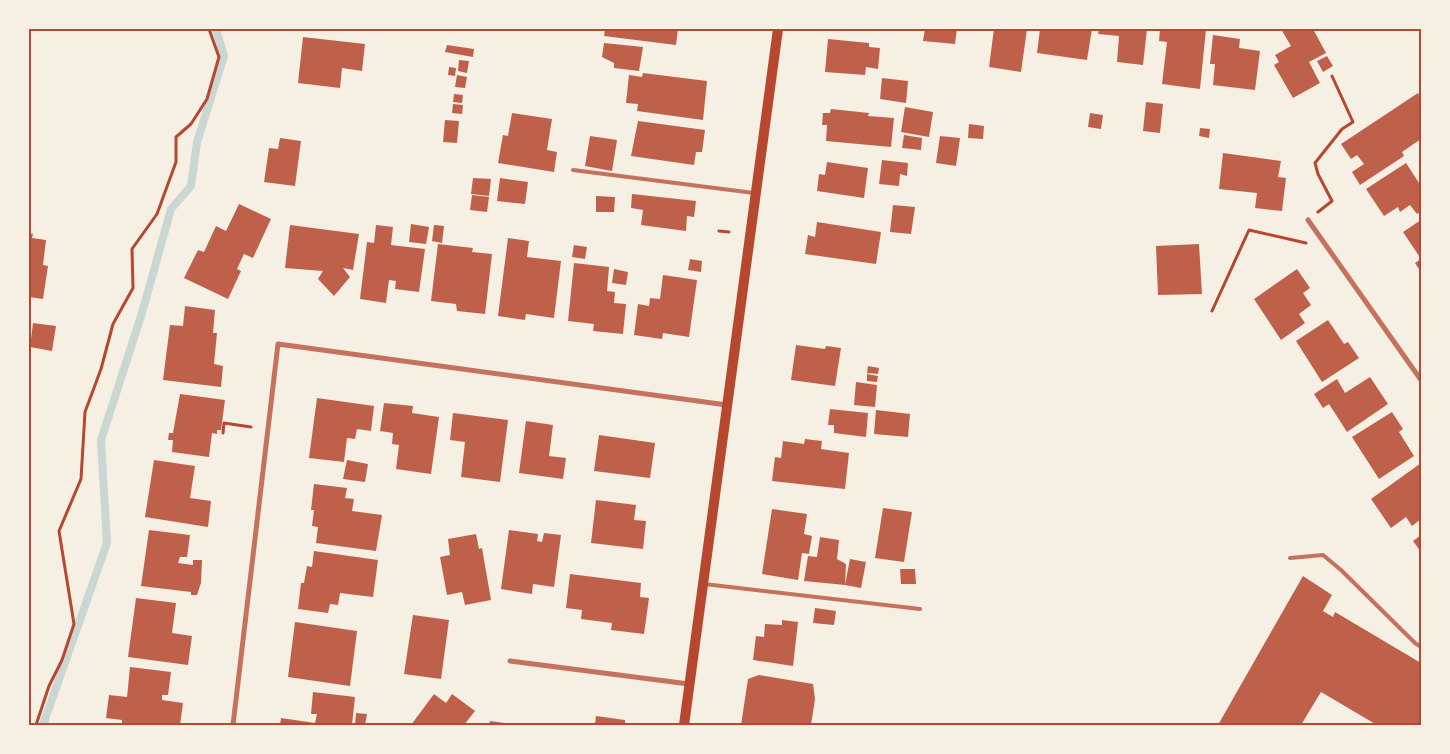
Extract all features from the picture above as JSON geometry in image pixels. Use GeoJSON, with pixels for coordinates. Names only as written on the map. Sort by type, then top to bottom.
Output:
{"type":"FeatureCollection","features":[{"type":"Feature","properties":{"kind":"main road"},"geometry":{"type":"LineString","coordinates":[[684,725],[778,29]]}},
{"type":"Feature","properties":{"kind":"street"},"geometry":{"type":"LineString","coordinates":[[1308,220],[1421,380]]}},
{"type":"Feature","properties":{"kind":"street"},"geometry":{"type":"LineString","coordinates":[[233,725],[278,344],[728,406]]}},
{"type":"Feature","properties":{"kind":"street"},"geometry":{"type":"LineString","coordinates":[[510,660],[690,684]]}},
{"type":"Feature","properties":{"kind":"lane"},"geometry":{"type":"LineString","coordinates":[[573,170],[756,193]]}},
{"type":"Feature","properties":{"kind":"lane"},"geometry":{"type":"LineString","coordinates":[[1290,558],[1323,555],[1421,647]]}},
{"type":"Feature","properties":{"kind":"lane"},"geometry":{"type":"LineString","coordinates":[[704,584],[920,609]]}},
{"type":"Feature","properties":{"kind":"path"},"geometry":{"type":"LineString","coordinates":[[36,725],[49,686],[62,660],[74,624],[59,531],[81,479],[85,412],[101,369],[113,324],[133,288],[132,249],[157,214],[176,162],[176,137],[191,124],[207,99],[219,57],[209,29]]}},
{"type":"Feature","properties":{"kind":"path"},"geometry":{"type":"LineString","coordinates":[[1308,220],[1332,201],[1318,174],[1315,163],[1342,129],[1353,122],[1332,76]]}},
{"type":"Feature","properties":{"kind":"path"},"geometry":{"type":"LineString","coordinates":[[719,230],[729,232]]}},
{"type":"Feature","properties":{"kind":"path"},"geometry":{"type":"LineString","coordinates":[[1212,311],[1249,230],[1309,244],[1320,237]]}},
{"type":"Feature","properties":{"kind":"path"},"geometry":{"type":"LineString","coordinates":[[222,433],[224,423],[251,427]]}},
{"type":"Feature","properties":{"kind":"building"},"geometry":{"type":"Polygon","coordinates":[[[605,29],[678,29],[676,45],[604,36],[605,29]]]}},
{"type":"Feature","properties":{"kind":"building"},"geometry":{"type":"Polygon","coordinates":[[[925,29],[957,29],[955,44],[923,41],[925,29]]]}},
{"type":"Feature","properties":{"kind":"building"},"geometry":{"type":"Polygon","coordinates":[[[994,29],[1027,29],[1021,72],[989,67],[994,29]]]}},
{"type":"Feature","properties":{"kind":"building"},"geometry":{"type":"Polygon","coordinates":[[[1040,29],[1092,29],[1087,60],[1037,53],[1040,29]]]}},
{"type":"Feature","properties":{"kind":"building"},"geometry":{"type":"Polygon","coordinates":[[[1099,29],[1147,29],[1143,65],[1117,62],[1119,36],[1098,34],[1099,29]]]}},
{"type":"Feature","properties":{"kind":"building"},"geometry":{"type":"Polygon","coordinates":[[[1160,29],[1206,29],[1200,89],[1162,84],[1167,42],[1159,41],[1160,29]]]}},
{"type":"Feature","properties":{"kind":"building"},"geometry":{"type":"Polygon","coordinates":[[[1281,29],[1313,29],[1326,53],[1309,62],[1320,83],[1293,98],[1274,65],[1279,62],[1275,55],[1291,46],[1281,29]]]}},
{"type":"Feature","properties":{"kind":"building"},"geometry":{"type":"Polygon","coordinates":[[[1213,35],[1240,39],[1239,48],[1260,51],[1255,90],[1213,85],[1215,64],[1210,64],[1213,35]]]}},
{"type":"Feature","properties":{"kind":"building"},"geometry":{"type":"Polygon","coordinates":[[[303,37],[365,44],[362,71],[342,68],[340,88],[298,83],[303,37]]]}},
{"type":"Feature","properties":{"kind":"building"},"geometry":{"type":"Polygon","coordinates":[[[828,39],[869,43],[869,47],[880,48],[878,69],[866,67],[865,75],[825,72],[828,39]]]}},
{"type":"Feature","properties":{"kind":"building"},"geometry":{"type":"Polygon","coordinates":[[[604,43],[643,47],[639,71],[614,68],[614,63],[602,57],[604,43]]]}},
{"type":"Feature","properties":{"kind":"building"},"geometry":{"type":"Polygon","coordinates":[[[447,45],[474,49],[473,57],[445,52],[447,45]]]}},
{"type":"Feature","properties":{"kind":"building"},"geometry":{"type":"Polygon","coordinates":[[[1327,56],[1333,66],[1323,72],[1317,61],[1327,56]]]}},
{"type":"Feature","properties":{"kind":"building"},"geometry":{"type":"Polygon","coordinates":[[[459,60],[469,61],[467,73],[458,71],[459,60]]]}},
{"type":"Feature","properties":{"kind":"building"},"geometry":{"type":"Polygon","coordinates":[[[449,67],[456,68],[455,76],[448,75],[449,67]]]}},
{"type":"Feature","properties":{"kind":"building"},"geometry":{"type":"Polygon","coordinates":[[[643,73],[707,81],[703,120],[637,111],[638,104],[626,103],[629,75],[642,77],[643,73]]]}},
{"type":"Feature","properties":{"kind":"building"},"geometry":{"type":"Polygon","coordinates":[[[457,75],[467,77],[465,88],[455,87],[457,75]]]}},
{"type":"Feature","properties":{"kind":"building"},"geometry":{"type":"Polygon","coordinates":[[[882,78],[908,81],[906,103],[880,99],[882,78]]]}},
{"type":"Feature","properties":{"kind":"building"},"geometry":{"type":"Polygon","coordinates":[[[1418,93],[1421,97],[1421,139],[1402,152],[1404,156],[1360,185],[1352,172],[1364,164],[1357,155],[1351,159],[1341,144],[1418,93]]]}},
{"type":"Feature","properties":{"kind":"building"},"geometry":{"type":"Polygon","coordinates":[[[454,94],[463,95],[462,103],[453,102],[454,94]]]}},
{"type":"Feature","properties":{"kind":"building"},"geometry":{"type":"Polygon","coordinates":[[[1146,102],[1163,104],[1160,133],[1143,131],[1146,102]]]}},
{"type":"Feature","properties":{"kind":"building"},"geometry":{"type":"Polygon","coordinates":[[[453,104],[463,105],[462,114],[452,113],[453,104]]]}},
{"type":"Feature","properties":{"kind":"building"},"geometry":{"type":"Polygon","coordinates":[[[905,107],[933,112],[929,137],[901,132],[905,107]]]}},
{"type":"Feature","properties":{"kind":"building"},"geometry":{"type":"Polygon","coordinates":[[[831,109],[869,113],[868,116],[894,118],[891,147],[826,141],[827,125],[822,125],[823,113],[830,113],[831,109]]]}},
{"type":"Feature","properties":{"kind":"building"},"geometry":{"type":"Polygon","coordinates":[[[512,113],[552,119],[547,150],[557,152],[554,172],[498,163],[503,135],[508,136],[512,113]]]}},
{"type":"Feature","properties":{"kind":"building"},"geometry":{"type":"Polygon","coordinates":[[[1090,113],[1103,115],[1101,129],[1088,127],[1090,113]]]}},
{"type":"Feature","properties":{"kind":"building"},"geometry":{"type":"Polygon","coordinates":[[[445,120],[459,121],[457,143],[443,142],[445,120]]]}},
{"type":"Feature","properties":{"kind":"building"},"geometry":{"type":"Polygon","coordinates":[[[638,121],[705,130],[702,152],[696,152],[694,165],[631,156],[638,121]]]}},
{"type":"Feature","properties":{"kind":"building"},"geometry":{"type":"Polygon","coordinates":[[[969,124],[984,126],[983,139],[968,138],[969,124]]]}},
{"type":"Feature","properties":{"kind":"building"},"geometry":{"type":"Polygon","coordinates":[[[1200,128],[1210,129],[1209,138],[1199,136],[1200,128]]]}},
{"type":"Feature","properties":{"kind":"building"},"geometry":{"type":"Polygon","coordinates":[[[904,135],[922,138],[921,150],[902,148],[904,135]]]}},
{"type":"Feature","properties":{"kind":"building"},"geometry":{"type":"Polygon","coordinates":[[[590,136],[617,140],[612,171],[585,166],[590,136]]]}},
{"type":"Feature","properties":{"kind":"building"},"geometry":{"type":"Polygon","coordinates":[[[940,136],[960,138],[956,166],[936,163],[940,136]]]}},
{"type":"Feature","properties":{"kind":"building"},"geometry":{"type":"Polygon","coordinates":[[[280,138],[301,141],[295,186],[264,182],[269,148],[278,149],[280,138]]]}},
{"type":"Feature","properties":{"kind":"building"},"geometry":{"type":"Polygon","coordinates":[[[1223,153],[1281,161],[1278,177],[1286,178],[1282,211],[1255,208],[1257,193],[1219,189],[1223,153]]]}},
{"type":"Feature","properties":{"kind":"building"},"geometry":{"type":"Polygon","coordinates":[[[882,160],[908,163],[907,176],[900,174],[899,186],[879,184],[882,160]]]}},
{"type":"Feature","properties":{"kind":"building"},"geometry":{"type":"Polygon","coordinates":[[[827,162],[868,168],[864,198],[817,191],[819,174],[825,175],[827,162]]]}},
{"type":"Feature","properties":{"kind":"building"},"geometry":{"type":"Polygon","coordinates":[[[1406,163],[1421,186],[1421,211],[1417,214],[1410,205],[1400,212],[1398,207],[1384,216],[1366,189],[1406,163]]]}},
{"type":"Feature","properties":{"kind":"building"},"geometry":{"type":"Polygon","coordinates":[[[473,178],[491,179],[489,196],[471,194],[473,178]]]}},
{"type":"Feature","properties":{"kind":"building"},"geometry":{"type":"Polygon","coordinates":[[[500,178],[528,182],[525,204],[497,201],[500,178]]]}},
{"type":"Feature","properties":{"kind":"building"},"geometry":{"type":"Polygon","coordinates":[[[632,194],[696,201],[694,217],[687,216],[686,231],[641,225],[643,210],[631,208],[632,194]]]}},
{"type":"Feature","properties":{"kind":"building"},"geometry":{"type":"Polygon","coordinates":[[[472,195],[489,197],[487,212],[470,210],[472,195]]]}},
{"type":"Feature","properties":{"kind":"building"},"geometry":{"type":"Polygon","coordinates":[[[596,196],[615,197],[614,212],[596,212],[596,196]]]}},
{"type":"Feature","properties":{"kind":"building"},"geometry":{"type":"Polygon","coordinates":[[[239,204],[271,219],[253,258],[244,254],[237,269],[241,271],[228,299],[184,278],[198,250],[204,252],[216,226],[226,231],[239,204]]]}},
{"type":"Feature","properties":{"kind":"building"},"geometry":{"type":"Polygon","coordinates":[[[893,205],[915,207],[911,234],[890,232],[893,205]]]}},
{"type":"Feature","properties":{"kind":"building"},"geometry":{"type":"Polygon","coordinates":[[[1421,220],[1421,259],[1403,232],[1421,220]]]}},
{"type":"Feature","properties":{"kind":"building"},"geometry":{"type":"Polygon","coordinates":[[[817,222],[881,232],[876,264],[805,254],[808,235],[815,237],[817,222]]]}},
{"type":"Feature","properties":{"kind":"building"},"geometry":{"type":"Polygon","coordinates":[[[411,224],[429,227],[426,244],[409,242],[411,224]]]}},
{"type":"Feature","properties":{"kind":"building"},"geometry":{"type":"Polygon","coordinates":[[[290,225],[359,234],[353,270],[343,268],[350,277],[334,296],[318,279],[323,271],[285,268],[290,225]]]}},
{"type":"Feature","properties":{"kind":"building"},"geometry":{"type":"Polygon","coordinates":[[[376,225],[393,227],[391,245],[425,249],[419,292],[395,289],[396,281],[389,280],[386,303],[360,299],[367,242],[374,243],[376,225]]]}},
{"type":"Feature","properties":{"kind":"building"},"geometry":{"type":"Polygon","coordinates":[[[434,225],[444,226],[442,243],[432,241],[434,225]]]}},
{"type":"Feature","properties":{"kind":"building"},"geometry":{"type":"Polygon","coordinates":[[[29,233],[33,234],[32,238],[46,240],[43,265],[48,266],[43,299],[29,297],[29,233]]]}},
{"type":"Feature","properties":{"kind":"building"},"geometry":{"type":"Polygon","coordinates":[[[508,238],[529,241],[527,257],[561,261],[554,318],[526,314],[525,320],[498,316],[508,238]]]}},
{"type":"Feature","properties":{"kind":"building"},"geometry":{"type":"Polygon","coordinates":[[[438,244],[473,248],[472,252],[492,254],[485,314],[457,311],[456,304],[431,301],[438,244]]]}},
{"type":"Feature","properties":{"kind":"building"},"geometry":{"type":"Polygon","coordinates":[[[1199,244],[1202,294],[1158,295],[1156,246],[1199,244]]]}},
{"type":"Feature","properties":{"kind":"building"},"geometry":{"type":"Polygon","coordinates":[[[574,245],[587,247],[585,259],[572,257],[574,245]]]}},
{"type":"Feature","properties":{"kind":"building"},"geometry":{"type":"Polygon","coordinates":[[[690,259],[702,261],[701,272],[688,270],[690,259]]]}},
{"type":"Feature","properties":{"kind":"building"},"geometry":{"type":"Polygon","coordinates":[[[1421,259],[1421,272],[1415,263],[1421,259]]]}},
{"type":"Feature","properties":{"kind":"building"},"geometry":{"type":"Polygon","coordinates":[[[574,263],[609,267],[607,291],[615,292],[614,303],[626,304],[623,334],[593,331],[594,324],[568,321],[574,263]]]}},
{"type":"Feature","properties":{"kind":"building"},"geometry":{"type":"Polygon","coordinates":[[[614,269],[628,272],[626,285],[612,283],[614,269]]]}},
{"type":"Feature","properties":{"kind":"building"},"geometry":{"type":"Polygon","coordinates":[[[1297,269],[1310,288],[1303,293],[1311,305],[1299,314],[1305,323],[1281,340],[1254,299],[1297,269]]]}},
{"type":"Feature","properties":{"kind":"building"},"geometry":{"type":"Polygon","coordinates":[[[663,275],[697,280],[689,337],[663,333],[662,339],[634,335],[638,304],[649,306],[650,298],[660,299],[663,275]]]}},
{"type":"Feature","properties":{"kind":"building"},"geometry":{"type":"Polygon","coordinates":[[[185,306],[215,310],[213,333],[217,333],[214,364],[223,366],[221,387],[163,380],[170,325],[183,326],[185,306]]]}},
{"type":"Feature","properties":{"kind":"building"},"geometry":{"type":"Polygon","coordinates":[[[1328,320],[1344,344],[1348,342],[1359,358],[1322,382],[1296,341],[1328,320]]]}},
{"type":"Feature","properties":{"kind":"building"},"geometry":{"type":"Polygon","coordinates":[[[33,323],[56,326],[52,351],[30,347],[33,323]]]}},
{"type":"Feature","properties":{"kind":"building"},"geometry":{"type":"Polygon","coordinates":[[[796,345],[825,349],[826,346],[841,348],[835,386],[791,380],[796,345]]]}},
{"type":"Feature","properties":{"kind":"building"},"geometry":{"type":"Polygon","coordinates":[[[868,366],[879,368],[878,374],[867,373],[868,366]]]}},
{"type":"Feature","properties":{"kind":"building"},"geometry":{"type":"Polygon","coordinates":[[[867,374],[878,376],[877,382],[867,381],[867,374]]]}},
{"type":"Feature","properties":{"kind":"building"},"geometry":{"type":"Polygon","coordinates":[[[1370,377],[1388,404],[1347,432],[1329,404],[1323,408],[1314,394],[1337,379],[1345,393],[1370,377]]]}},
{"type":"Feature","properties":{"kind":"building"},"geometry":{"type":"Polygon","coordinates":[[[856,382],[877,385],[875,407],[854,405],[856,382]]]}},
{"type":"Feature","properties":{"kind":"building"},"geometry":{"type":"Polygon","coordinates":[[[180,394],[225,400],[221,430],[217,430],[217,434],[212,433],[209,457],[172,452],[173,440],[168,440],[169,433],[173,433],[180,394]]]}},
{"type":"Feature","properties":{"kind":"building"},"geometry":{"type":"Polygon","coordinates":[[[317,398],[374,406],[371,431],[357,429],[355,439],[347,438],[344,462],[309,458],[317,398]]]}},
{"type":"Feature","properties":{"kind":"building"},"geometry":{"type":"Polygon","coordinates":[[[384,403],[413,406],[412,413],[439,417],[431,474],[396,469],[399,445],[392,444],[393,433],[380,431],[384,403]]]}},
{"type":"Feature","properties":{"kind":"building"},"geometry":{"type":"Polygon","coordinates":[[[830,409],[868,413],[866,437],[834,433],[834,425],[828,425],[830,409]]]}},
{"type":"Feature","properties":{"kind":"building"},"geometry":{"type":"Polygon","coordinates":[[[876,410],[910,414],[908,437],[874,434],[876,410]]]}},
{"type":"Feature","properties":{"kind":"building"},"geometry":{"type":"Polygon","coordinates":[[[1392,412],[1403,429],[1399,432],[1414,456],[1379,479],[1352,437],[1392,412]]]}},
{"type":"Feature","properties":{"kind":"building"},"geometry":{"type":"Polygon","coordinates":[[[453,413],[508,420],[500,482],[461,477],[465,442],[450,440],[453,413]]]}},
{"type":"Feature","properties":{"kind":"building"},"geometry":{"type":"Polygon","coordinates":[[[526,421],[553,425],[549,456],[566,458],[563,479],[519,473],[526,421]]]}},
{"type":"Feature","properties":{"kind":"building"},"geometry":{"type":"Polygon","coordinates":[[[599,435],[655,443],[650,478],[594,471],[599,435]]]}},
{"type":"Feature","properties":{"kind":"building"},"geometry":{"type":"Polygon","coordinates":[[[805,439],[822,441],[821,449],[849,453],[845,489],[772,481],[775,457],[781,458],[783,441],[804,444],[805,439]]]}},
{"type":"Feature","properties":{"kind":"building"},"geometry":{"type":"Polygon","coordinates":[[[154,460],[195,466],[190,498],[211,501],[208,527],[145,517],[154,460]]]}},
{"type":"Feature","properties":{"kind":"building"},"geometry":{"type":"Polygon","coordinates":[[[347,460],[368,464],[365,482],[343,479],[347,460]]]}},
{"type":"Feature","properties":{"kind":"building"},"geometry":{"type":"Polygon","coordinates":[[[1421,463],[1421,519],[1412,526],[1406,517],[1391,528],[1371,499],[1421,463]]]}},
{"type":"Feature","properties":{"kind":"building"},"geometry":{"type":"Polygon","coordinates":[[[314,484],[347,488],[345,498],[354,499],[352,511],[382,515],[376,551],[316,543],[318,527],[312,526],[314,510],[311,510],[314,484]]]}},
{"type":"Feature","properties":{"kind":"building"},"geometry":{"type":"Polygon","coordinates":[[[596,500],[636,505],[634,520],[646,521],[643,549],[591,543],[596,500]]]}},
{"type":"Feature","properties":{"kind":"building"},"geometry":{"type":"Polygon","coordinates":[[[883,508],[912,512],[904,562],[875,558],[883,508]]]}},
{"type":"Feature","properties":{"kind":"building"},"geometry":{"type":"Polygon","coordinates":[[[772,509],[807,514],[804,534],[812,536],[809,554],[802,553],[798,580],[762,574],[772,509]]]}},
{"type":"Feature","properties":{"kind":"building"},"geometry":{"type":"Polygon","coordinates":[[[149,530],[190,535],[187,557],[180,557],[178,563],[193,565],[193,560],[202,560],[201,583],[197,595],[191,595],[191,592],[141,586],[149,530]]]}},
{"type":"Feature","properties":{"kind":"building"},"geometry":{"type":"Polygon","coordinates":[[[509,530],[538,534],[537,541],[542,542],[544,533],[561,535],[554,587],[533,584],[532,594],[501,589],[509,530]]]}},
{"type":"Feature","properties":{"kind":"building"},"geometry":{"type":"Polygon","coordinates":[[[476,534],[479,549],[482,548],[491,600],[465,605],[462,592],[447,595],[440,557],[450,555],[448,539],[476,534]]]}},
{"type":"Feature","properties":{"kind":"building"},"geometry":{"type":"Polygon","coordinates":[[[1421,535],[1421,552],[1413,541],[1421,535]]]}},
{"type":"Feature","properties":{"kind":"building"},"geometry":{"type":"Polygon","coordinates":[[[820,537],[839,540],[837,559],[846,564],[845,585],[804,581],[808,556],[817,557],[820,537]]]}},
{"type":"Feature","properties":{"kind":"building"},"geometry":{"type":"Polygon","coordinates":[[[314,551],[378,560],[373,597],[340,593],[338,605],[330,604],[328,613],[298,609],[301,583],[304,583],[307,566],[312,567],[314,551]]]}},
{"type":"Feature","properties":{"kind":"building"},"geometry":{"type":"Polygon","coordinates":[[[850,559],[866,562],[861,588],[845,585],[850,559]]]}},
{"type":"Feature","properties":{"kind":"building"},"geometry":{"type":"Polygon","coordinates":[[[900,569],[915,569],[916,584],[901,584],[900,569]]]}},
{"type":"Feature","properties":{"kind":"building"},"geometry":{"type":"Polygon","coordinates":[[[570,574],[641,583],[640,597],[649,598],[644,634],[611,630],[612,623],[581,619],[582,610],[566,608],[570,574]]]}},
{"type":"Feature","properties":{"kind":"building"},"geometry":{"type":"Polygon","coordinates":[[[1303,576],[1332,595],[1323,611],[1333,617],[1335,612],[1421,663],[1421,725],[1377,725],[1321,692],[1301,725],[1218,725],[1303,576]]]}},
{"type":"Feature","properties":{"kind":"building"},"geometry":{"type":"Polygon","coordinates":[[[136,598],[176,603],[172,633],[192,636],[188,665],[128,657],[136,598]]]}},
{"type":"Feature","properties":{"kind":"building"},"geometry":{"type":"Polygon","coordinates":[[[815,608],[836,611],[834,625],[813,623],[815,608]]]}},
{"type":"Feature","properties":{"kind":"building"},"geometry":{"type":"Polygon","coordinates":[[[413,615],[449,620],[441,679],[404,674],[413,615]]]}},
{"type":"Feature","properties":{"kind":"building"},"geometry":{"type":"Polygon","coordinates":[[[782,620],[798,622],[793,666],[753,660],[756,636],[764,637],[765,624],[782,625],[782,620]]]}},
{"type":"Feature","properties":{"kind":"building"},"geometry":{"type":"Polygon","coordinates":[[[295,622],[357,631],[350,686],[288,677],[295,622]]]}},
{"type":"Feature","properties":{"kind":"building"},"geometry":{"type":"Polygon","coordinates":[[[130,667],[171,672],[168,695],[162,695],[162,700],[183,703],[180,725],[129,725],[122,724],[122,720],[106,718],[109,695],[127,697],[130,667]]]}},
{"type":"Feature","properties":{"kind":"building"},"geometry":{"type":"Polygon","coordinates":[[[759,675],[813,684],[815,699],[811,725],[741,725],[748,679],[759,675]]]}},
{"type":"Feature","properties":{"kind":"building"},"geometry":{"type":"Polygon","coordinates":[[[313,692],[355,697],[352,725],[280,725],[281,718],[315,723],[317,714],[311,714],[313,692]]]}},
{"type":"Feature","properties":{"kind":"building"},"geometry":{"type":"Polygon","coordinates":[[[434,694],[446,703],[452,694],[475,711],[464,725],[411,725],[434,694]]]}},
{"type":"Feature","properties":{"kind":"building"},"geometry":{"type":"Polygon","coordinates":[[[356,713],[367,714],[365,725],[355,725],[356,713]]]}},
{"type":"Feature","properties":{"kind":"building"},"geometry":{"type":"Polygon","coordinates":[[[596,716],[625,720],[625,725],[595,725],[596,716]]]}},
{"type":"Feature","properties":{"kind":"building"},"geometry":{"type":"Polygon","coordinates":[[[490,721],[512,724],[512,725],[489,725],[490,721]]]}},
{"type":"Feature","properties":{"kind":"waterway"},"geometry":{"type":"LineString","coordinates":[[43,725],[107,543],[101,440],[142,313],[171,209],[191,186],[197,142],[224,56],[216,29]]}}]}
